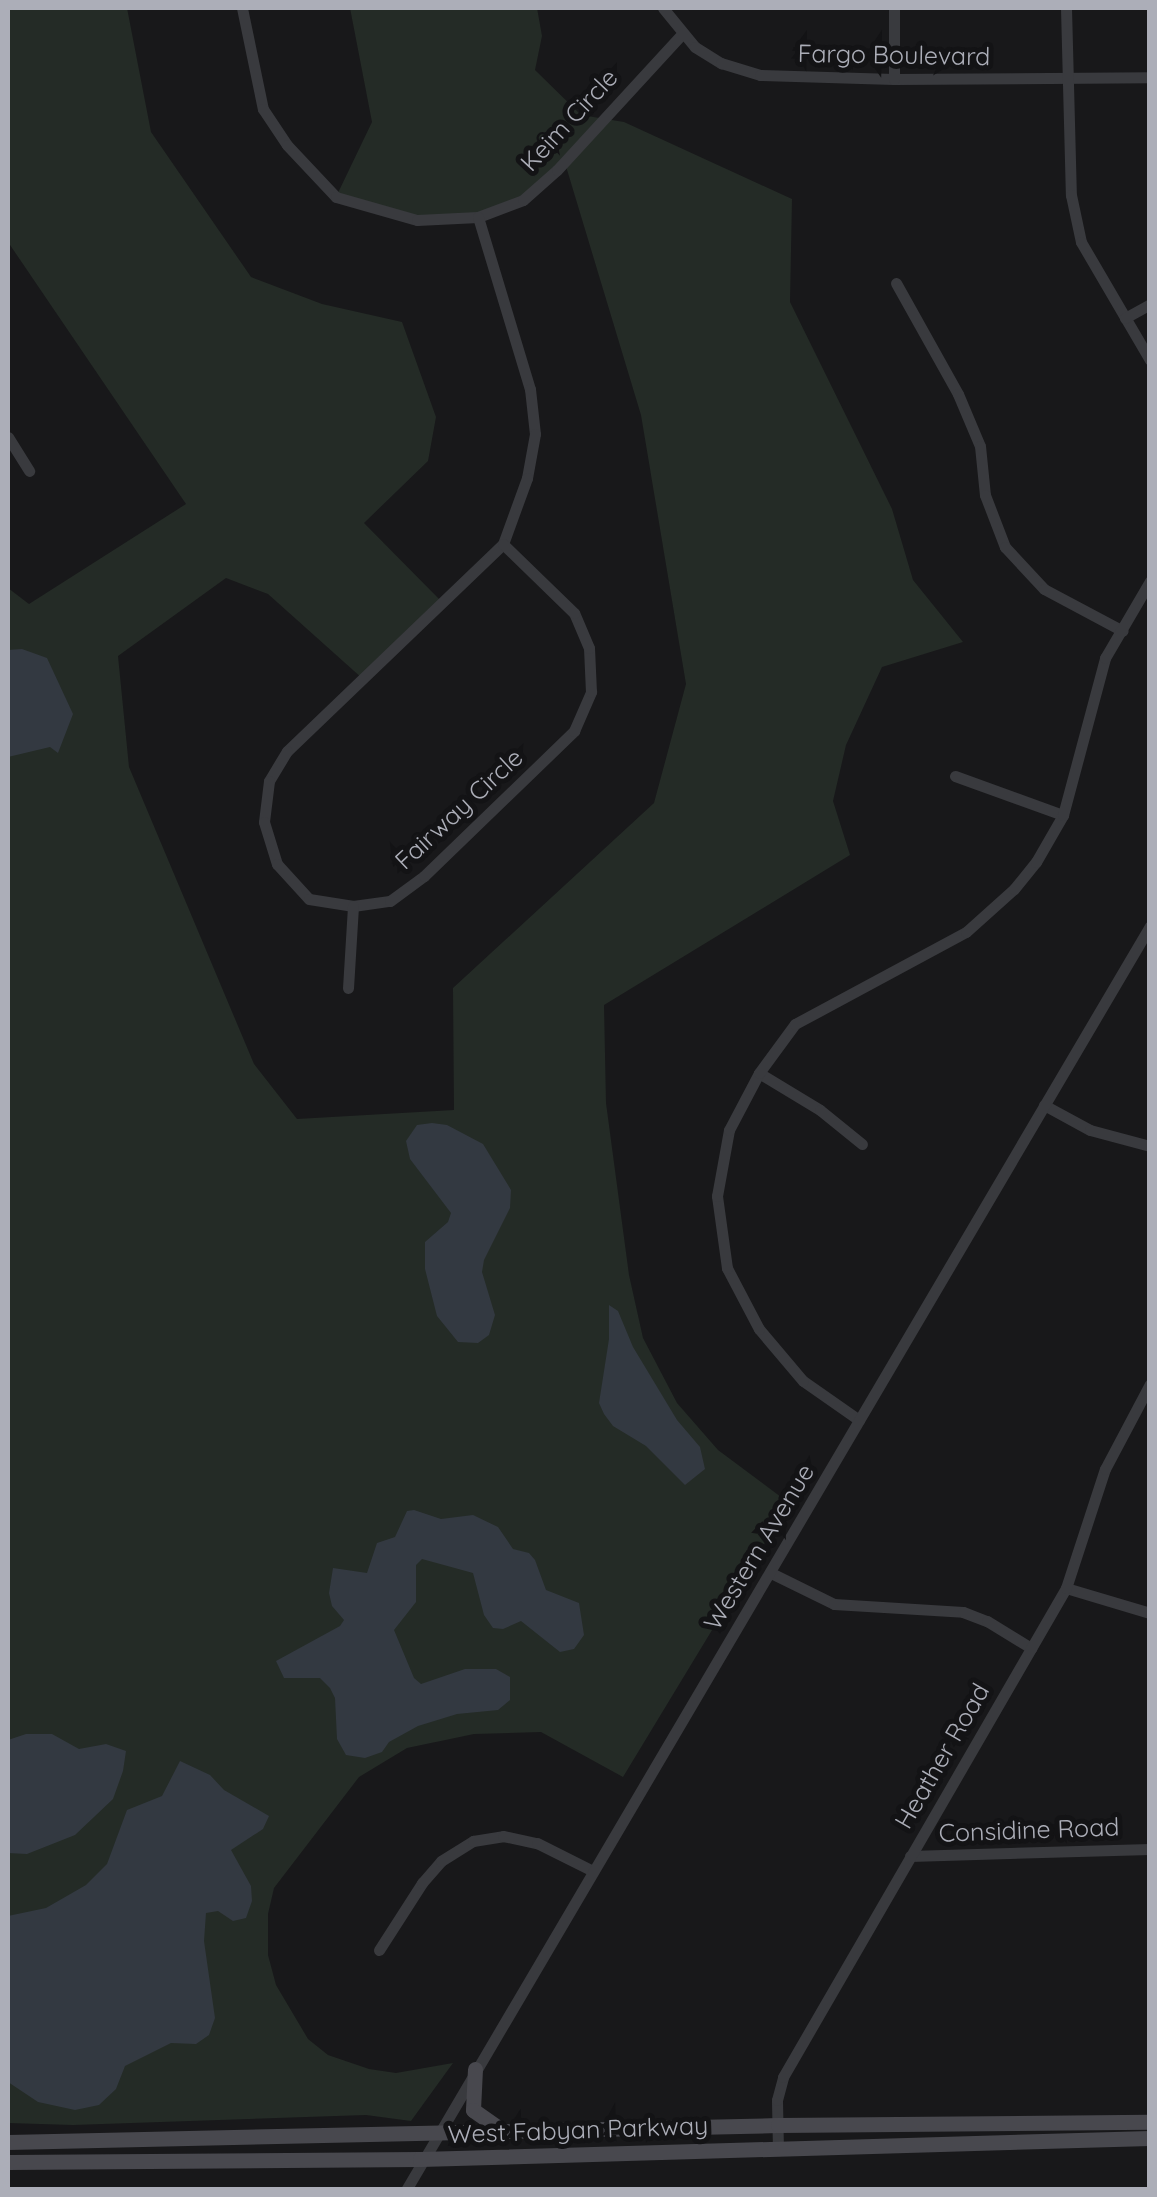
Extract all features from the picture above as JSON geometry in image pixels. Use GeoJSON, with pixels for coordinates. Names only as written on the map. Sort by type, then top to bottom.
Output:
{"type":"FeatureCollection","features":[{"type":"Feature","properties":{"kind":"main road"},"geometry":{"type":"LineString","coordinates":[[474,2069],[473,2110],[504,2131]]}},
{"type":"Feature","properties":{"kind":"main road","name":"West Fabyan Parkway"},"geometry":{"type":"LineString","coordinates":[[8,2142],[778,2125],[1150,2122]]}},
{"type":"Feature","properties":{"kind":"main road","name":"West Fabyan Parkway"},"geometry":{"type":"LineString","coordinates":[[8,2162],[420,2160],[1150,2138]]}},
{"type":"Feature","properties":{"kind":"street","name":"Keim Circle"},"geometry":{"type":"LineString","coordinates":[[242,8],[263,109],[288,145],[336,197],[417,220],[478,217],[522,200],[557,170],[682,34]]}},
{"type":"Feature","properties":{"kind":"street","name":"Fargo Boulevard"},"geometry":{"type":"LineString","coordinates":[[662,8],[682,34],[721,63],[760,75],[894,80],[1150,77]]}},
{"type":"Feature","properties":{"kind":"street"},"geometry":{"type":"LineString","coordinates":[[894,8],[894,80]]}},
{"type":"Feature","properties":{"kind":"street"},"geometry":{"type":"LineString","coordinates":[[1066,8],[1071,195],[1081,242],[1150,360]]}},
{"type":"Feature","properties":{"kind":"street","name":"Fairway Circle"},"geometry":{"type":"LineString","coordinates":[[478,217],[530,389],[535,434],[528,478],[503,544],[286,751],[269,781],[264,822],[277,864],[308,899],[353,906],[390,901],[424,876],[574,732],[592,692],[589,648],[574,613],[503,544]]}},
{"type":"Feature","properties":{"kind":"street"},"geometry":{"type":"LineString","coordinates":[[896,283],[958,394],[980,446],[985,495],[1004,547],[1044,589],[1122,630]]}},
{"type":"Feature","properties":{"kind":"street"},"geometry":{"type":"LineString","coordinates":[[1125,318],[1150,304]]}},
{"type":"Feature","properties":{"kind":"street"},"geometry":{"type":"LineString","coordinates":[[8,436],[30,471]]}},
{"type":"Feature","properties":{"kind":"street"},"geometry":{"type":"LineString","coordinates":[[860,1420],[803,1381],[758,1329],[727,1268],[717,1196],[729,1130],[758,1074],[796,1024],[950,942],[988,915],[1036,862],[1064,815],[1105,658],[1150,581]]}},
{"type":"Feature","properties":{"kind":"street"},"geometry":{"type":"LineString","coordinates":[[955,776],[1064,815]]}},
{"type":"Feature","properties":{"kind":"street"},"geometry":{"type":"LineString","coordinates":[[348,988],[353,906]]}},
{"type":"Feature","properties":{"kind":"street","name":"Western Avenue"},"geometry":{"type":"LineString","coordinates":[[406,2190],[420,2160],[771,1573],[1150,926]]}},
{"type":"Feature","properties":{"kind":"street"},"geometry":{"type":"LineString","coordinates":[[758,1074],[820,1110],[862,1144]]}},
{"type":"Feature","properties":{"kind":"street"},"geometry":{"type":"LineString","coordinates":[[1044,1105],[1090,1130],[1150,1146]]}},
{"type":"Feature","properties":{"kind":"street","name":"Heather Road"},"geometry":{"type":"LineString","coordinates":[[778,2149],[777,2100],[794,2054],[1066,1588],[1105,1469],[1150,1384]]}},
{"type":"Feature","properties":{"kind":"street"},"geometry":{"type":"LineString","coordinates":[[771,1573],[834,1604],[963,1612],[1031,1648]]}},
{"type":"Feature","properties":{"kind":"street"},"geometry":{"type":"LineString","coordinates":[[1066,1588],[1150,1613]]}},
{"type":"Feature","properties":{"kind":"street"},"geometry":{"type":"LineString","coordinates":[[379,1950],[422,1882],[442,1860],[473,1841],[503,1836],[537,1844],[592,1870]]}},
{"type":"Feature","properties":{"kind":"street","name":"Considine Road"},"geometry":{"type":"LineString","coordinates":[[910,1856],[1150,1849]]}},
{"type":"Feature","properties":{"kind":"shaded area"},"geometry":{"type":"Polygon","coordinates":[[[8,8],[127,8],[151,132],[251,277],[322,304],[402,322],[436,417],[428,461],[364,523],[443,603],[363,679],[268,594],[226,578],[118,656],[129,767],[254,1064],[297,1119],[454,1110],[453,988],[654,803],[686,684],[641,415],[565,163],[523,200],[478,217],[417,220],[336,197],[372,122],[350,8],[537,8],[542,36],[535,70],[581,115],[624,122],[792,199],[790,302],[892,509],[913,580],[963,642],[882,667],[846,745],[833,801],[850,855],[604,1005],[606,1103],[629,1275],[643,1338],[677,1403],[718,1450],[789,1503],[623,1777],[541,1732],[474,1734],[407,1748],[359,1777],[274,1888],[268,1914],[268,1955],[276,1985],[308,2039],[328,2055],[369,2069],[396,2073],[453,2063],[411,2121],[366,2115],[73,2125],[8,2123],[8,588],[29,604],[186,504],[8,242],[8,8]]]}},
{"type":"Feature","properties":{"kind":"shaded area"},"geometry":{"type":"Polygon","coordinates":[[[22,649],[47,658],[73,714],[58,753],[50,747],[8,757],[8,650],[22,649]]]}},
{"type":"Feature","properties":{"kind":"shaded area"},"geometry":{"type":"Polygon","coordinates":[[[417,1125],[447,1125],[483,1144],[511,1190],[510,1208],[484,1260],[482,1272],[495,1315],[489,1335],[478,1343],[458,1342],[437,1316],[425,1269],[425,1242],[448,1222],[451,1213],[410,1159],[406,1141],[417,1125]]]}},
{"type":"Feature","properties":{"kind":"shaded area"},"geometry":{"type":"Polygon","coordinates":[[[609,1305],[618,1311],[633,1347],[677,1420],[700,1447],[705,1469],[685,1485],[646,1446],[613,1426],[599,1403],[609,1339],[609,1305]]]}},
{"type":"Feature","properties":{"kind":"shaded area"},"geometry":{"type":"Polygon","coordinates":[[[407,1511],[441,1519],[473,1515],[498,1527],[513,1549],[529,1553],[535,1560],[546,1590],[579,1603],[584,1635],[574,1649],[560,1652],[521,1621],[503,1629],[493,1628],[484,1615],[473,1573],[422,1559],[416,1565],[416,1602],[394,1630],[414,1678],[421,1684],[465,1669],[496,1669],[510,1677],[510,1700],[498,1710],[457,1714],[418,1726],[389,1742],[382,1752],[365,1758],[346,1755],[337,1739],[335,1698],[330,1688],[320,1678],[284,1678],[276,1661],[340,1626],[344,1620],[332,1606],[329,1593],[333,1568],[367,1573],[377,1543],[395,1537],[407,1511]]]}},
{"type":"Feature","properties":{"kind":"shaded area"},"geometry":{"type":"Polygon","coordinates":[[[26,1734],[52,1734],[79,1749],[106,1744],[126,1751],[123,1771],[113,1799],[75,1835],[27,1854],[8,1853],[8,1740],[26,1734]]]}},
{"type":"Feature","properties":{"kind":"shaded area"},"geometry":{"type":"Polygon","coordinates":[[[180,1761],[210,1775],[224,1790],[269,1816],[263,1829],[231,1850],[251,1886],[252,1901],[246,1918],[233,1921],[218,1911],[206,1913],[204,1941],[215,2018],[209,2035],[196,2044],[171,2043],[125,2066],[116,2089],[99,2105],[75,2110],[38,2102],[8,2082],[8,1916],[46,1908],[86,1885],[107,1864],[127,1810],[162,1796],[180,1761]]]}}]}
